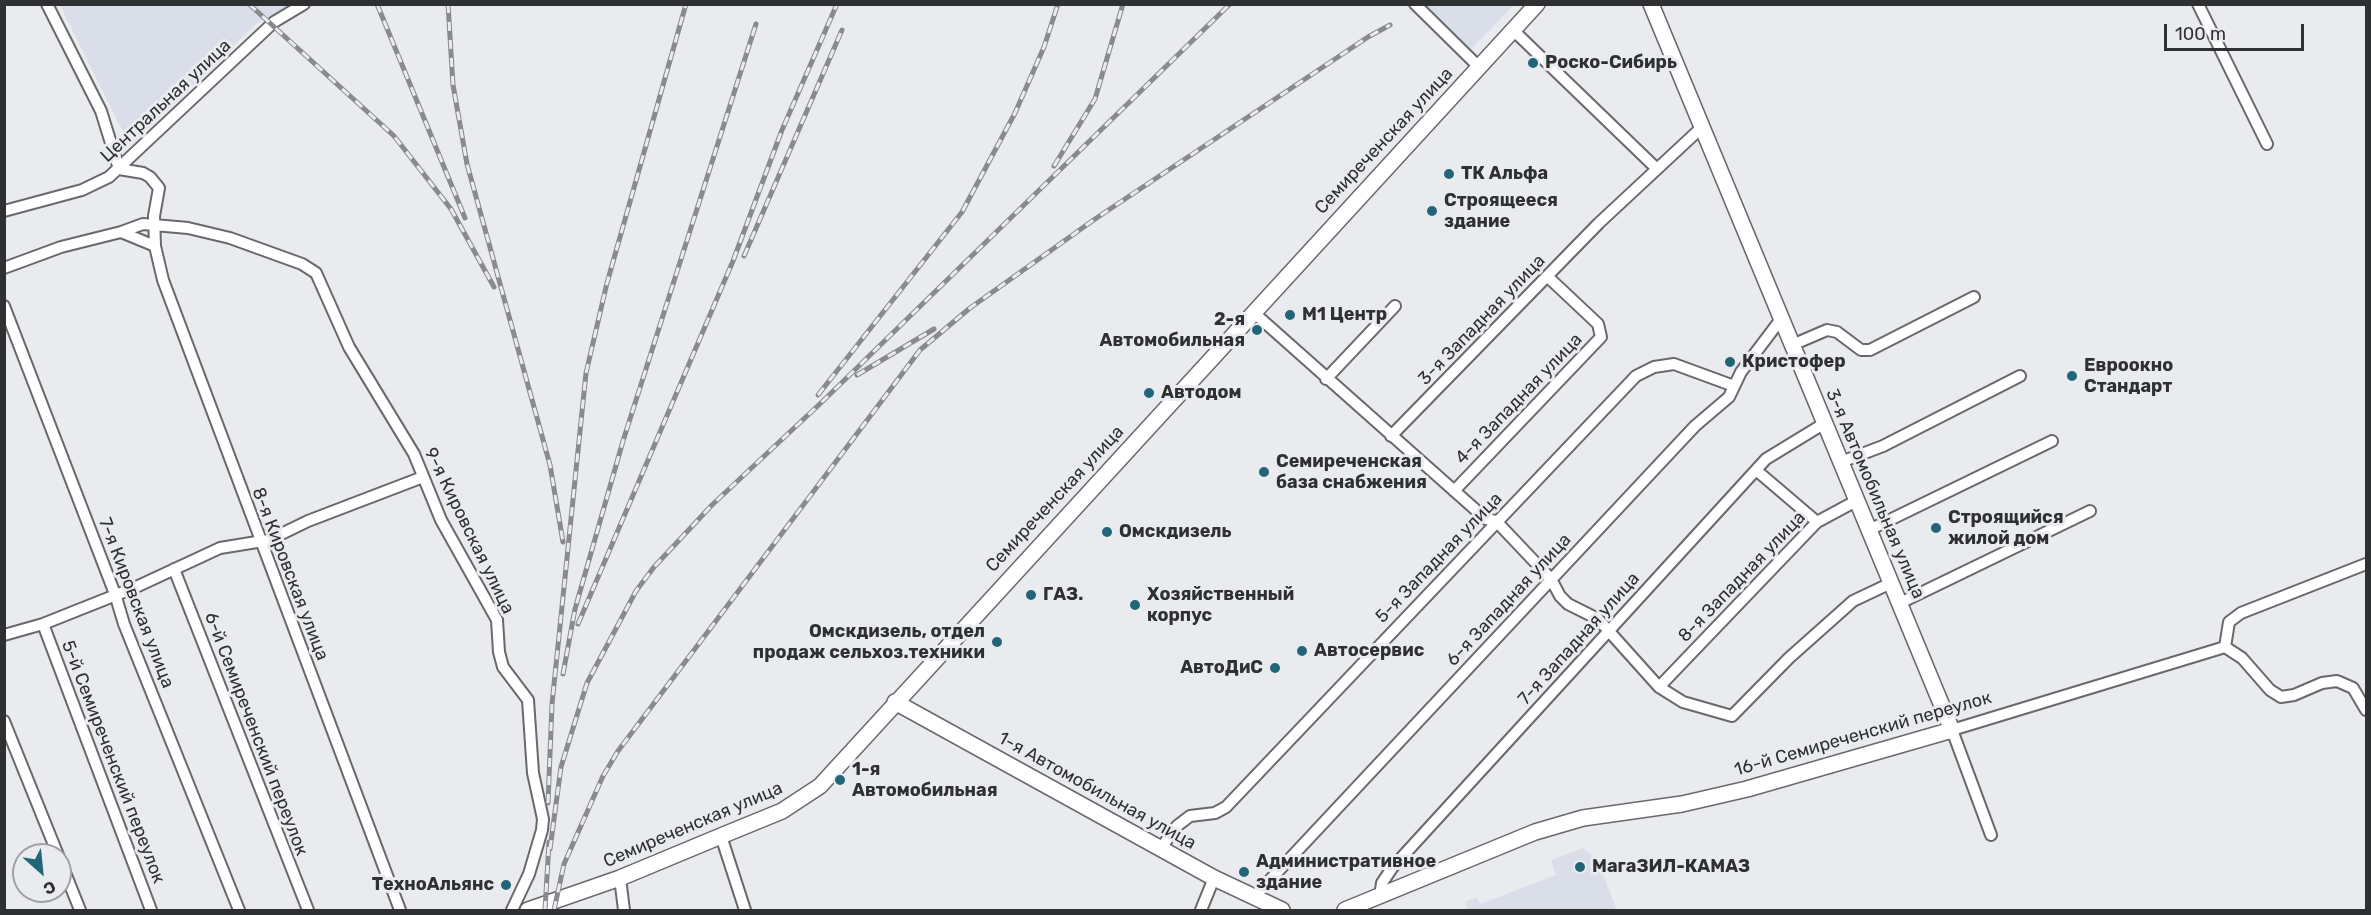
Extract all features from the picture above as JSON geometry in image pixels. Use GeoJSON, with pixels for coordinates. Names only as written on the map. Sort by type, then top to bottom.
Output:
{"type":"FeatureCollection","features":[{"type":"Feature","properties":{"kind":"street"},"geometry":{"type":"LineString","coordinates":[[47,4],[100,111],[119,169]]}},
{"type":"Feature","properties":{"kind":"street","name":"Центральная улица"},"geometry":{"type":"LineString","coordinates":[[4,211],[82,190],[119,169],[274,22],[304,4]]}},
{"type":"Feature","properties":{"kind":"street"},"geometry":{"type":"LineString","coordinates":[[1415,4],[1479,67]]}},
{"type":"Feature","properties":{"kind":"street","name":"Семиреченская улица"},"geometry":{"type":"LineString","coordinates":[[528,910],[620,878],[721,837],[782,811],[810,794],[1537,4]]}},
{"type":"Feature","properties":{"kind":"street","name":"3-я Автомобильная улица"},"geometry":{"type":"LineString","coordinates":[[1651,4],[1700,129],[1892,583],[1952,730],[1991,835]]}},
{"type":"Feature","properties":{"kind":"street"},"geometry":{"type":"LineString","coordinates":[[2198,4],[2267,144]]}},
{"type":"Feature","properties":{"kind":"street"},"geometry":{"type":"LineString","coordinates":[[1513,30],[1657,169]]}},
{"type":"Feature","properties":{"kind":"street","name":"3-я Западная улица"},"geometry":{"type":"LineString","coordinates":[[1391,436],[1599,222],[1700,129]]}},
{"type":"Feature","properties":{"kind":"street","name":"8-я Кировская улица"},"geometry":{"type":"LineString","coordinates":[[119,169],[143,173],[155,182],[159,196],[154,225],[155,246],[163,280],[260,543],[400,910]]}},
{"type":"Feature","properties":{"kind":"street"},"geometry":{"type":"LineString","coordinates":[[4,268],[61,247],[121,232],[137,224],[154,225]]}},
{"type":"Feature","properties":{"kind":"street","name":"9-я Кировская улица"},"geometry":{"type":"LineString","coordinates":[[154,225],[188,228],[230,238],[302,264],[322,280],[349,347],[405,439],[441,520],[496,620],[503,667],[528,700],[533,773],[543,819],[530,874],[512,910]]}},
{"type":"Feature","properties":{"kind":"street"},"geometry":{"type":"LineString","coordinates":[[121,232],[155,246]]}},
{"type":"Feature","properties":{"kind":"street","name":"4-я Западная улица"},"geometry":{"type":"LineString","coordinates":[[1454,491],[1601,337],[1598,324],[1548,277]]}},
{"type":"Feature","properties":{"kind":"street"},"geometry":{"type":"LineString","coordinates":[[1792,345],[1827,330],[1837,332],[1861,351],[1870,350],[1974,297]]}},
{"type":"Feature","properties":{"kind":"street","name":"7-я Кировская улица"},"geometry":{"type":"LineString","coordinates":[[4,306],[115,594],[124,624],[239,910]]}},
{"type":"Feature","properties":{"kind":"street"},"geometry":{"type":"LineString","coordinates":[[1326,379],[1395,306]]}},
{"type":"Feature","properties":{"kind":"street"},"geometry":{"type":"LineString","coordinates":[[1253,312],[1486,519],[1496,521],[1551,579],[1560,596],[1569,604],[1598,619],[1659,687],[1683,702],[1732,716],[1789,658],[1853,601],[1892,583]]}},
{"type":"Feature","properties":{"kind":"street","name":"6-я Западная улица"},"geometry":{"type":"LineString","coordinates":[[1253,898],[1695,426],[1729,397],[1741,372],[1780,319]]}},
{"type":"Feature","properties":{"kind":"street","name":"5-я Западная улица"},"geometry":{"type":"LineString","coordinates":[[1161,848],[1177,826],[1190,816],[1215,813],[1226,807],[1636,376],[1654,367],[1674,364],[1734,386]]}},
{"type":"Feature","properties":{"kind":"street"},"geometry":{"type":"LineString","coordinates":[[1841,462],[1883,446],[2020,376]]}},
{"type":"Feature","properties":{"kind":"street","name":"7-я Западная улица"},"geometry":{"type":"LineString","coordinates":[[1380,897],[1382,883],[1392,868],[1766,459],[1825,423]]}},
{"type":"Feature","properties":{"kind":"street"},"geometry":{"type":"LineString","coordinates":[[1869,530],[2052,441]]}},
{"type":"Feature","properties":{"kind":"street"},"geometry":{"type":"LineString","coordinates":[[1756,470],[1817,522]]}},
{"type":"Feature","properties":{"kind":"street"},"geometry":{"type":"LineString","coordinates":[[4,635],[43,624],[136,587],[220,548],[260,543],[308,521],[423,477]]}},
{"type":"Feature","properties":{"kind":"street","name":"8-я Западная улица"},"geometry":{"type":"LineString","coordinates":[[1659,687],[1817,522],[1856,501]]}},
{"type":"Feature","properties":{"kind":"street"},"geometry":{"type":"LineString","coordinates":[[1900,603],[2090,512]]}},
{"type":"Feature","properties":{"kind":"street"},"geometry":{"type":"LineString","coordinates":[[2367,564],[2241,613],[2229,622],[2225,647],[2242,658],[2270,690],[2281,697],[2294,695],[2322,683],[2337,681],[2353,688],[2367,710]]}},
{"type":"Feature","properties":{"kind":"street","name":"6-й Семиреченский переулок"},"geometry":{"type":"LineString","coordinates":[[174,569],[308,910]]}},
{"type":"Feature","properties":{"kind":"street","name":"5-й Семиреченский переулок"},"geometry":{"type":"LineString","coordinates":[[43,624],[151,910]]}},
{"type":"Feature","properties":{"kind":"street","name":"16-й Семиреченский переулок"},"geometry":{"type":"LineString","coordinates":[[1345,910],[1535,832],[1583,818],[1682,804],[1724,794],[1952,730],[2225,647]]}},
{"type":"Feature","properties":{"kind":"street","name":"1-я Автомобильная улица"},"geometry":{"type":"LineString","coordinates":[[895,702],[1214,878],[1282,910]]}},
{"type":"Feature","properties":{"kind":"street"},"geometry":{"type":"LineString","coordinates":[[4,721],[53,843]]}},
{"type":"Feature","properties":{"kind":"street"},"geometry":{"type":"LineString","coordinates":[[721,837],[745,910]]}},
{"type":"Feature","properties":{"kind":"street"},"geometry":{"type":"LineString","coordinates":[[620,878],[624,910]]}},
{"type":"Feature","properties":{"kind":"street"},"geometry":{"type":"LineString","coordinates":[[1201,910],[1214,878]]}},
{"type":"Feature","properties":{"kind":"street"},"geometry":{"type":"LineString","coordinates":[[72,890],[80,910]]}},
{"type":"Feature","properties":{"kind":"shaded area"},"geometry":{"type":"Polygon","coordinates":[[[60,5],[291,5],[256,24],[130,146],[60,5]]]}},
{"type":"Feature","properties":{"kind":"shaded area"},"geometry":{"type":"Polygon","coordinates":[[[1420,5],[1514,5],[1471,49],[1420,5]]]}},
{"type":"Feature","properties":{"kind":"shaded area"},"geometry":{"type":"Polygon","coordinates":[[[1583,848],[1597,860],[1617,910],[1462,910],[1467,908],[1465,902],[1477,897],[1480,904],[1556,875],[1551,860],[1583,848]]]}},
{"type":"Feature","properties":{"kind":"railway"},"geometry":{"type":"LineString","coordinates":[[249,4],[394,136],[451,209],[494,287]]}},
{"type":"Feature","properties":{"kind":"railway"},"geometry":{"type":"LineString","coordinates":[[377,4],[465,218]]}},
{"type":"Feature","properties":{"kind":"railway"},"geometry":{"type":"LineString","coordinates":[[448,4],[453,85],[467,164],[550,465],[563,542]]}},
{"type":"Feature","properties":{"kind":"railway"},"geometry":{"type":"LineString","coordinates":[[548,803],[552,704],[586,373],[607,283],[686,4]]}},
{"type":"Feature","properties":{"kind":"railway"},"geometry":{"type":"LineString","coordinates":[[578,624],[733,261],[782,130],[837,4]]}},
{"type":"Feature","properties":{"kind":"railway"},"geometry":{"type":"LineString","coordinates":[[818,395],[962,212],[1015,113],[1044,47],[1058,4]]}},
{"type":"Feature","properties":{"kind":"railway"},"geometry":{"type":"LineString","coordinates":[[1054,166],[1095,99],[1123,4]]}},
{"type":"Feature","properties":{"kind":"railway"},"geometry":{"type":"LineString","coordinates":[[550,849],[561,767],[587,683],[636,591],[654,567],[712,505],[824,400],[1230,4]]}},
{"type":"Feature","properties":{"kind":"railway"},"geometry":{"type":"LineString","coordinates":[[563,674],[575,609],[623,441],[756,24]]}},
{"type":"Feature","properties":{"kind":"railway"},"geometry":{"type":"LineString","coordinates":[[554,910],[564,864],[603,776],[618,751],[920,350],[970,308],[1095,219],[1368,37],[1390,25]]}},
{"type":"Feature","properties":{"kind":"railway"},"geometry":{"type":"LineString","coordinates":[[744,256],[842,30]]}},
{"type":"Feature","properties":{"kind":"railway"},"geometry":{"type":"LineString","coordinates":[[857,375],[934,329]]}},
{"type":"Feature","properties":{"kind":"railway"},"geometry":{"type":"LineString","coordinates":[[545,910],[549,842]]}},
{"type":"Feature","properties":{"kind":"place","name":"Роско-Сибирь"},"geometry":{"type":"Point","coordinates":[1533,63]}},
{"type":"Feature","properties":{"kind":"place","name":"ТК Альфа"},"geometry":{"type":"Point","coordinates":[1449,174]}},
{"type":"Feature","properties":{"kind":"place","name":"Строящееся здание"},"geometry":{"type":"Point","coordinates":[1432,211]}},
{"type":"Feature","properties":{"kind":"place","name":"М1 Центр"},"geometry":{"type":"Point","coordinates":[1290,315]}},
{"type":"Feature","properties":{"kind":"place","name":"2-я Автомобильная"},"geometry":{"type":"Point","coordinates":[1257,330]}},
{"type":"Feature","properties":{"kind":"place","name":"Кристофер"},"geometry":{"type":"Point","coordinates":[1730,362]}},
{"type":"Feature","properties":{"kind":"place","name":"Евроокно Стандарт"},"geometry":{"type":"Point","coordinates":[2072,376]}},
{"type":"Feature","properties":{"kind":"place","name":"Автодом"},"geometry":{"type":"Point","coordinates":[1149,393]}},
{"type":"Feature","properties":{"kind":"place","name":"Семиреченская база снабжения"},"geometry":{"type":"Point","coordinates":[1264,472]}},
{"type":"Feature","properties":{"kind":"place","name":"Строящийся жилой дом"},"geometry":{"type":"Point","coordinates":[1936,528]}},
{"type":"Feature","properties":{"kind":"place","name":"Омскдизель"},"geometry":{"type":"Point","coordinates":[1107,532]}},
{"type":"Feature","properties":{"kind":"place","name":"ГАЗ."},"geometry":{"type":"Point","coordinates":[1031,595]}},
{"type":"Feature","properties":{"kind":"place","name":"Хозяйственный корпус"},"geometry":{"type":"Point","coordinates":[1135,605]}},
{"type":"Feature","properties":{"kind":"place","name":"Омскдизель, отдел продаж сельхоз.техники"},"geometry":{"type":"Point","coordinates":[997,642]}},
{"type":"Feature","properties":{"kind":"place","name":"Автосервис"},"geometry":{"type":"Point","coordinates":[1302,651]}},
{"type":"Feature","properties":{"kind":"place","name":"АвтоДиС"},"geometry":{"type":"Point","coordinates":[1275,668]}},
{"type":"Feature","properties":{"kind":"place","name":"1-я Автомобильная"},"geometry":{"type":"Point","coordinates":[840,780]}},
{"type":"Feature","properties":{"kind":"place","name":"МагаЗИЛ-КАМАЗ"},"geometry":{"type":"Point","coordinates":[1580,867]}},
{"type":"Feature","properties":{"kind":"place","name":"Административное здание"},"geometry":{"type":"Point","coordinates":[1244,872]}},
{"type":"Feature","properties":{"kind":"place","name":"ТехноАльянс"},"geometry":{"type":"Point","coordinates":[506,885]}}]}
